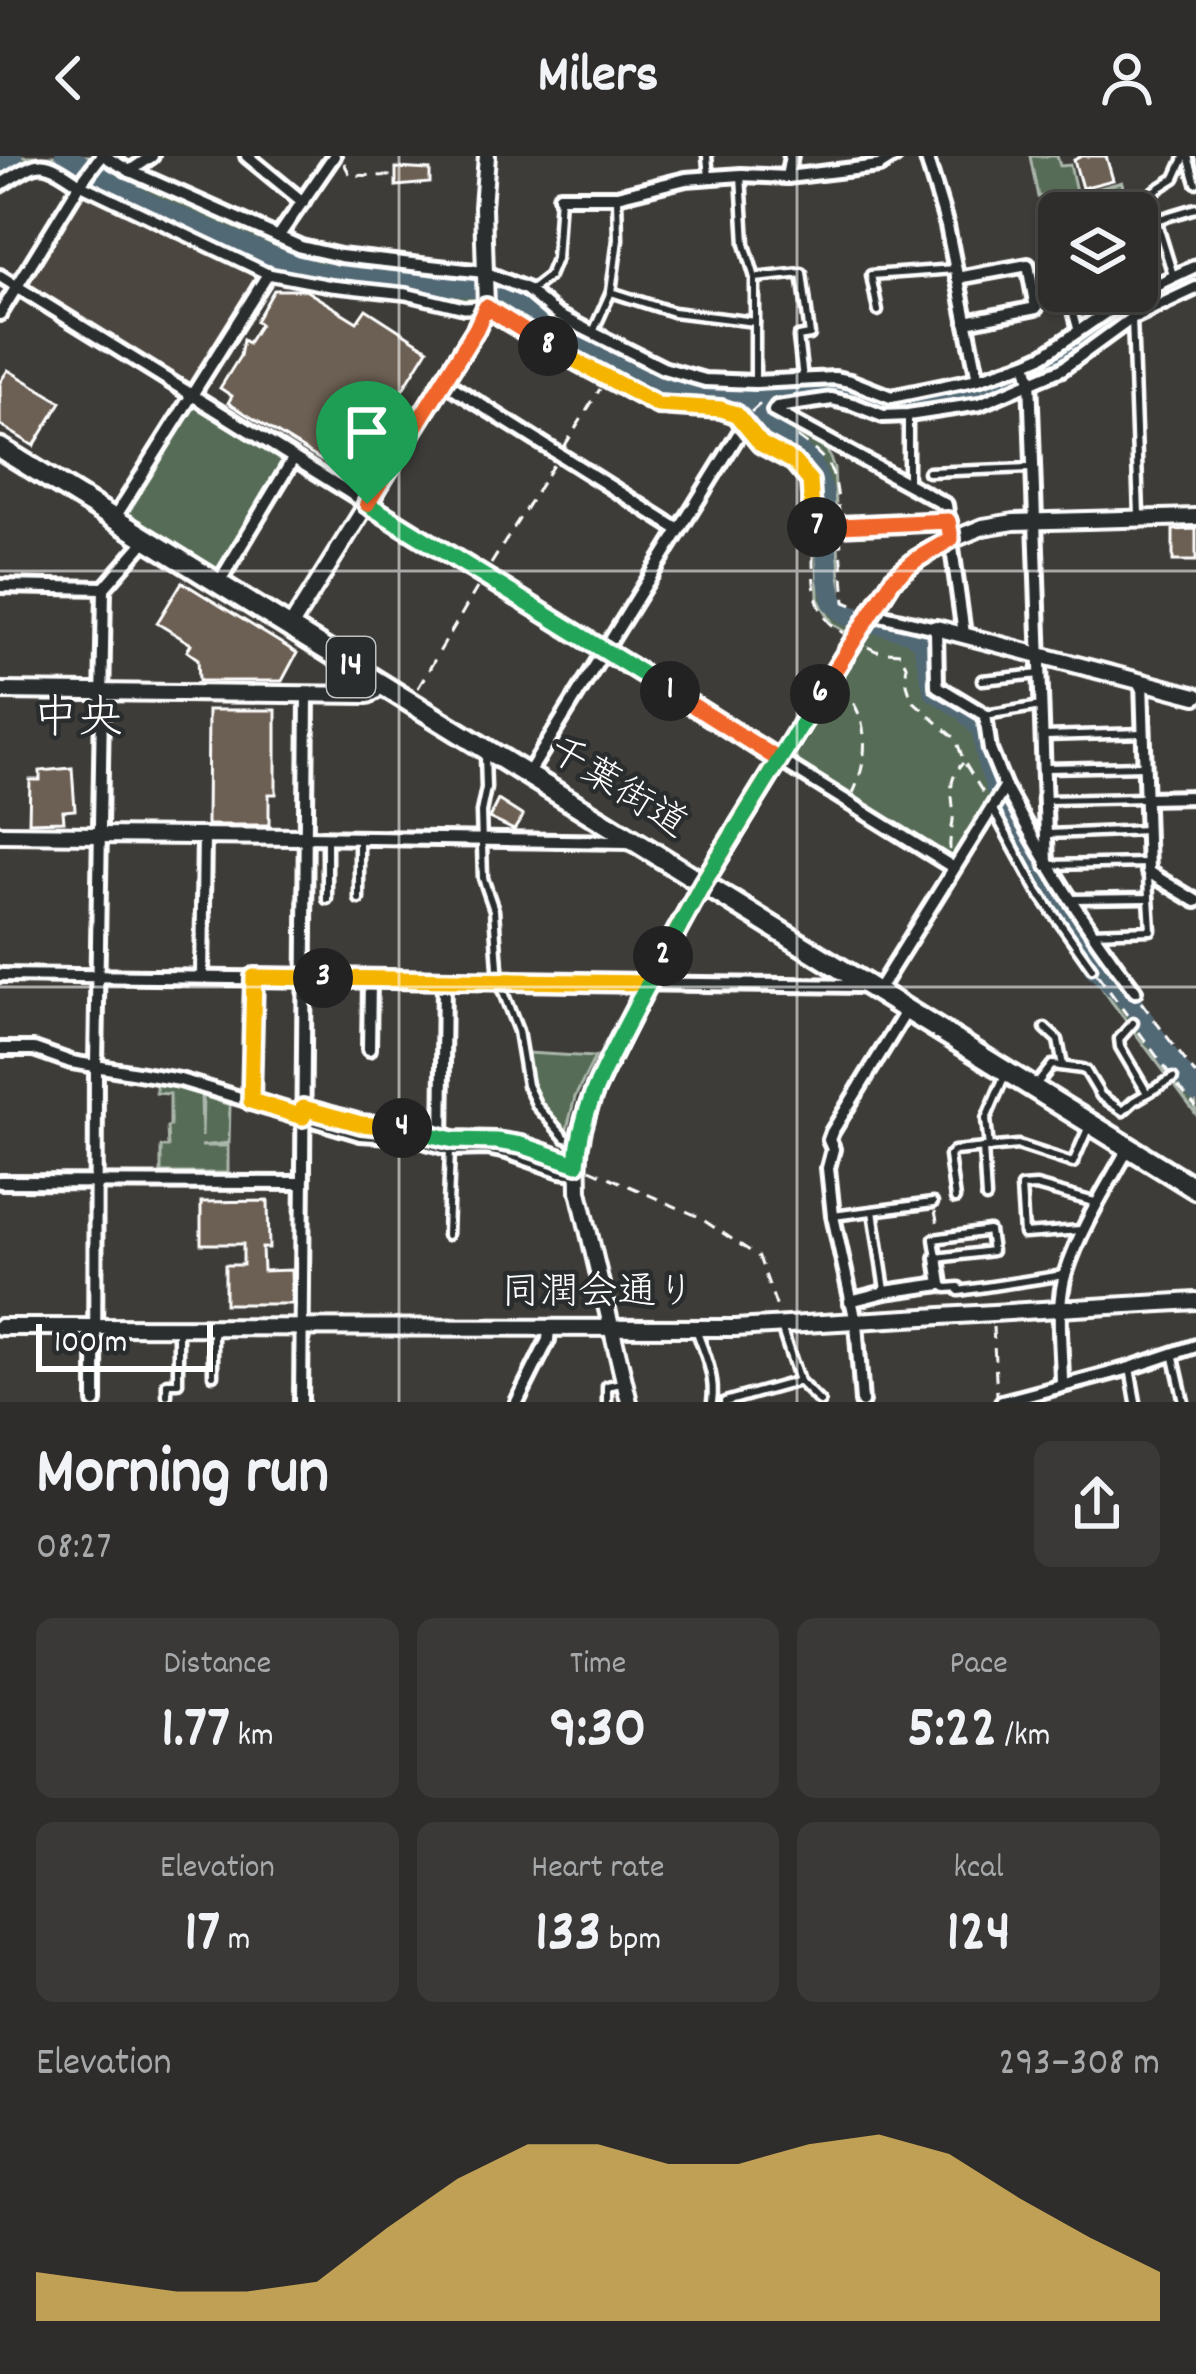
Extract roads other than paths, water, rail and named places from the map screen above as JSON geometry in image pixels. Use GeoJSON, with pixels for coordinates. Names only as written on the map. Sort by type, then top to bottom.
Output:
{"type":"FeatureCollection","features":[{"type":"Feature","properties":{"kind":"highway","name":"千葉街道"},"geometry":{"type":"LineString","coordinates":[[0,448],[1196,1189]]}},
{"type":"Feature","properties":{"kind":"street"},"geometry":{"type":"LineString","coordinates":[[130,171],[152,156]]}},
{"type":"Feature","properties":{"kind":"street"},"geometry":{"type":"LineString","coordinates":[[247,156],[303,202]]}},
{"type":"Feature","properties":{"kind":"street"},"geometry":{"type":"LineString","coordinates":[[278,237],[337,156]]}},
{"type":"Feature","properties":{"kind":"street"},"geometry":{"type":"LineString","coordinates":[[290,629],[476,329],[485,290],[487,156]]}},
{"type":"Feature","properties":{"kind":"street"},"geometry":{"type":"LineString","coordinates":[[788,177],[791,156]]}},
{"type":"Feature","properties":{"kind":"street"},"geometry":{"type":"LineString","coordinates":[[560,196],[617,196],[709,177],[788,177],[878,166],[895,156]]}},
{"type":"Feature","properties":{"kind":"street"},"geometry":{"type":"LineString","coordinates":[[926,156],[978,379]]}},
{"type":"Feature","properties":{"kind":"street"},"geometry":{"type":"LineString","coordinates":[[0,314],[101,158],[302,247],[485,290],[530,292],[556,315],[592,334],[664,368],[705,380],[835,378],[891,397],[980,404],[1062,369],[1131,315],[1196,288]]}},
{"type":"Feature","properties":{"kind":"street"},"geometry":{"type":"LineString","coordinates":[[0,185],[33,164],[50,163],[268,274],[406,294],[464,308],[485,290]]}},
{"type":"Feature","properties":{"kind":"street"},"geometry":{"type":"LineString","coordinates":[[956,273],[1028,265],[1036,308],[966,322]]}},
{"type":"Feature","properties":{"kind":"street"},"geometry":{"type":"LineString","coordinates":[[1158,282],[1196,266]]}},
{"type":"Feature","properties":{"kind":"street"},"geometry":{"type":"LineString","coordinates":[[114,519],[268,274]]}},
{"type":"Feature","properties":{"kind":"street"},"geometry":{"type":"LineString","coordinates":[[0,276],[954,868]]}},
{"type":"Feature","properties":{"kind":"street"},"geometry":{"type":"LineString","coordinates":[[485,290],[533,338],[658,405],[736,414],[761,444],[794,462],[810,481],[816,527],[948,521]]}},
{"type":"Feature","properties":{"kind":"street"},"geometry":{"type":"LineString","coordinates":[[964,634],[946,505],[774,411],[832,399],[883,416],[908,415],[978,379],[1044,355],[1106,312]]}},
{"type":"Feature","properties":{"kind":"street"},"geometry":{"type":"LineString","coordinates":[[1026,363],[1034,468],[1047,866]]}},
{"type":"Feature","properties":{"kind":"street"},"geometry":{"type":"LineString","coordinates":[[443,381],[680,530]]}},
{"type":"Feature","properties":{"kind":"street"},"geometry":{"type":"LineString","coordinates":[[528,774],[745,424]]}},
{"type":"Feature","properties":{"kind":"street"},"geometry":{"type":"LineString","coordinates":[[218,584],[293,459]]}},
{"type":"Feature","properties":{"kind":"street"},"geometry":{"type":"LineString","coordinates":[[629,1402],[579,1191],[578,1142],[587,1106],[703,883],[854,639],[893,579],[951,539],[982,527],[1036,521],[1196,518]]}},
{"type":"Feature","properties":{"kind":"street"},"geometry":{"type":"LineString","coordinates":[[95,1402],[104,588],[146,540]]}},
{"type":"Feature","properties":{"kind":"street"},"geometry":{"type":"LineString","coordinates":[[0,586],[104,588]]}},
{"type":"Feature","properties":{"kind":"street"},"geometry":{"type":"LineString","coordinates":[[868,618],[964,634],[1196,696]]}},
{"type":"Feature","properties":{"kind":"street"},"geometry":{"type":"LineString","coordinates":[[936,628],[937,686],[985,715],[1003,789],[1090,932],[1135,991]]}},
{"type":"Feature","properties":{"kind":"street"},"geometry":{"type":"LineString","coordinates":[[1142,682],[1148,868],[1196,901]]}},
{"type":"Feature","properties":{"kind":"street"},"geometry":{"type":"LineString","coordinates":[[0,692],[368,695],[379,684]]}},
{"type":"Feature","properties":{"kind":"street"},"geometry":{"type":"LineString","coordinates":[[301,1402],[307,694]]}},
{"type":"Feature","properties":{"kind":"street"},"geometry":{"type":"LineString","coordinates":[[0,975],[873,989],[1003,789]]}},
{"type":"Feature","properties":{"kind":"street"},"geometry":{"type":"LineString","coordinates":[[1145,798],[1196,797]]}},
{"type":"Feature","properties":{"kind":"street"},"geometry":{"type":"LineString","coordinates":[[0,835],[638,842]]}},
{"type":"Feature","properties":{"kind":"street"},"geometry":{"type":"LineString","coordinates":[[202,977],[204,836]]}},
{"type":"Feature","properties":{"kind":"street"},"geometry":{"type":"LineString","coordinates":[[369,1049],[370,980]]}},
{"type":"Feature","properties":{"kind":"street"},"geometry":{"type":"LineString","coordinates":[[444,981],[446,1147]]}},
{"type":"Feature","properties":{"kind":"street"},"geometry":{"type":"LineString","coordinates":[[862,1402],[856,1322],[832,1216],[828,1168],[833,1149],[829,1140],[907,1010]]}},
{"type":"Feature","properties":{"kind":"street"},"geometry":{"type":"LineString","coordinates":[[0,1049],[34,1049],[71,1062],[180,1080],[360,1134],[487,1148],[561,1171],[577,1168]]}},
{"type":"Feature","properties":{"kind":"street"},"geometry":{"type":"LineString","coordinates":[[1055,1386],[1064,1275],[1129,1147]]}},
{"type":"Feature","properties":{"kind":"street"},"geometry":{"type":"LineString","coordinates":[[0,1182],[302,1183]]}},
{"type":"Feature","properties":{"kind":"street"},"geometry":{"type":"LineString","coordinates":[[850,1300],[941,1284],[937,1258]]}},
{"type":"Feature","properties":{"kind":"street","name":"同潤会通り"},"geometry":{"type":"LineString","coordinates":[[0,1327],[781,1327],[1196,1301]]}},
{"type":"Feature","properties":{"kind":"street"},"geometry":{"type":"LineString","coordinates":[[517,1402],[550,1328]]}},
{"type":"Feature","properties":{"kind":"street"},"geometry":{"type":"LineString","coordinates":[[1001,1402],[1196,1346]]}},
{"type":"Feature","properties":{"kind":"lane"},"geometry":{"type":"LineString","coordinates":[[707,156],[709,177]]}},
{"type":"Feature","properties":{"kind":"lane"},"geometry":{"type":"LineString","coordinates":[[1187,156],[1196,183]]}},
{"type":"Feature","properties":{"kind":"lane"},"geometry":{"type":"LineString","coordinates":[[1153,192],[1175,178],[1187,156]]}},
{"type":"Feature","properties":{"kind":"lane"},"geometry":{"type":"LineString","coordinates":[[741,175],[746,244],[755,278],[755,382]]}},
{"type":"Feature","properties":{"kind":"lane"},"geometry":{"type":"LineString","coordinates":[[530,292],[549,276],[556,260],[560,196]]}},
{"type":"Feature","properties":{"kind":"lane"},"geometry":{"type":"LineString","coordinates":[[592,334],[611,292],[618,239],[617,196]]}},
{"type":"Feature","properties":{"kind":"lane"},"geometry":{"type":"LineString","coordinates":[[1173,276],[1156,220],[1196,208]]}},
{"type":"Feature","properties":{"kind":"lane"},"geometry":{"type":"LineString","coordinates":[[878,311],[871,275],[956,273]]}},
{"type":"Feature","properties":{"kind":"lane"},"geometry":{"type":"LineString","coordinates":[[755,278],[802,274],[810,335],[798,337],[803,380]]}},
{"type":"Feature","properties":{"kind":"lane"},"geometry":{"type":"LineString","coordinates":[[611,292],[673,312],[755,322]]}},
{"type":"Feature","properties":{"kind":"lane"},"geometry":{"type":"LineString","coordinates":[[1073,312],[1078,332]]}},
{"type":"Feature","properties":{"kind":"lane"},"geometry":{"type":"LineString","coordinates":[[1129,312],[1139,518]]}},
{"type":"Feature","properties":{"kind":"lane"},"geometry":{"type":"LineString","coordinates":[[908,415],[908,482]]}},
{"type":"Feature","properties":{"kind":"lane"},"geometry":{"type":"LineString","coordinates":[[928,472],[1034,468]]}},
{"type":"Feature","properties":{"kind":"lane"},"geometry":{"type":"LineString","coordinates":[[982,680],[1040,674]]}},
{"type":"Feature","properties":{"kind":"lane"},"geometry":{"type":"LineString","coordinates":[[985,715],[1041,706]]}},
{"type":"Feature","properties":{"kind":"lane"},"geometry":{"type":"LineString","coordinates":[[1042,736],[1143,733]]}},
{"type":"Feature","properties":{"kind":"lane"},"geometry":{"type":"LineString","coordinates":[[484,748],[483,878],[494,910],[499,982],[518,1031],[527,1084],[537,1106],[566,1138],[578,1142]]}},
{"type":"Feature","properties":{"kind":"lane"},"geometry":{"type":"LineString","coordinates":[[1043,768],[1144,766]]}},
{"type":"Feature","properties":{"kind":"lane"},"geometry":{"type":"LineString","coordinates":[[1045,800],[1145,798]]}},
{"type":"Feature","properties":{"kind":"lane"},"geometry":{"type":"LineString","coordinates":[[992,805],[1029,878],[1092,968]]}},
{"type":"Feature","properties":{"kind":"lane"},"geometry":{"type":"LineString","coordinates":[[1046,834],[1147,830]]}},
{"type":"Feature","properties":{"kind":"lane"},"geometry":{"type":"LineString","coordinates":[[327,837],[327,899]]}},
{"type":"Feature","properties":{"kind":"lane"},"geometry":{"type":"LineString","coordinates":[[358,838],[359,899]]}},
{"type":"Feature","properties":{"kind":"lane"},"geometry":{"type":"LineString","coordinates":[[1047,866],[1148,868],[1151,930],[1090,932]]}},
{"type":"Feature","properties":{"kind":"lane"},"geometry":{"type":"LineString","coordinates":[[1069,899],[1149,898]]}},
{"type":"Feature","properties":{"kind":"lane"},"geometry":{"type":"LineString","coordinates":[[251,1101],[254,977]]}},
{"type":"Feature","properties":{"kind":"lane"},"geometry":{"type":"LineString","coordinates":[[1132,1023],[1119,1039],[1120,1047],[1147,1093]]}},
{"type":"Feature","properties":{"kind":"lane"},"geometry":{"type":"LineString","coordinates":[[1045,1028],[1058,1040],[1063,1066]]}},
{"type":"Feature","properties":{"kind":"lane"},"geometry":{"type":"LineString","coordinates":[[1034,1088],[1052,1065],[1086,1071],[1101,1096],[1123,1111],[1173,1078]]}},
{"type":"Feature","properties":{"kind":"lane"},"geometry":{"type":"LineString","coordinates":[[986,1198],[986,1119],[1006,1071]]}},
{"type":"Feature","properties":{"kind":"lane"},"geometry":{"type":"LineString","coordinates":[[956,1199],[953,1151],[1018,1145],[1073,1163],[1090,1123]]}},
{"type":"Feature","properties":{"kind":"lane"},"geometry":{"type":"LineString","coordinates":[[446,1147],[447,1235]]}},
{"type":"Feature","properties":{"kind":"lane"},"geometry":{"type":"LineString","coordinates":[[1084,1229],[1024,1234],[1021,1187],[1036,1186],[1098,1203]]}},
{"type":"Feature","properties":{"kind":"lane"},"geometry":{"type":"LineString","coordinates":[[832,1216],[933,1203]]}},
{"type":"Feature","properties":{"kind":"lane"},"geometry":{"type":"LineString","coordinates":[[873,1210],[885,1292]]}},
{"type":"Feature","properties":{"kind":"lane"},"geometry":{"type":"LineString","coordinates":[[989,1231],[992,1251],[937,1258],[934,1239],[989,1231]]}},
{"type":"Feature","properties":{"kind":"lane"},"geometry":{"type":"LineString","coordinates":[[941,1284],[959,1287],[959,1291],[1064,1275]]}},
{"type":"Feature","properties":{"kind":"lane"},"geometry":{"type":"LineString","coordinates":[[781,1327],[799,1381],[820,1402]]}},
{"type":"Feature","properties":{"kind":"lane"},"geometry":{"type":"LineString","coordinates":[[166,1395],[167,1383],[178,1383],[178,1328]]}},
{"type":"Feature","properties":{"kind":"lane"},"geometry":{"type":"LineString","coordinates":[[213,1328],[213,1375]]}},
{"type":"Feature","properties":{"kind":"lane"},"geometry":{"type":"LineString","coordinates":[[696,1328],[708,1362],[712,1402]]}},
{"type":"Feature","properties":{"kind":"lane"},"geometry":{"type":"LineString","coordinates":[[1173,1353],[1184,1402]]}},
{"type":"Feature","properties":{"kind":"lane"},"geometry":{"type":"LineString","coordinates":[[1130,1368],[1136,1402]]}},
{"type":"Feature","properties":{"kind":"lane"},"geometry":{"type":"LineString","coordinates":[[724,1402],[799,1381]]}},
{"type":"Feature","properties":{"kind":"lane"},"geometry":{"type":"LineString","coordinates":[[607,1402],[607,1386],[624,1382]]}},
{"type":"Feature","properties":{"kind":"lane"},"geometry":{"type":"LineString","coordinates":[[1051,1402],[1055,1386]]}},
{"type":"Feature","properties":{"kind":"waterway"},"geometry":{"type":"LineString","coordinates":[[0,163],[12,156]]}},
{"type":"Feature","properties":{"kind":"waterway"},"geometry":{"type":"LineString","coordinates":[[65,156],[151,205],[283,262],[318,273],[494,289],[656,385],[740,398],[824,389],[887,405],[1016,378],[1196,278]]}},
{"type":"Feature","properties":{"kind":"waterway"},"geometry":{"type":"LineString","coordinates":[[740,398],[811,462],[823,492],[833,602],[847,615],[910,632],[923,642],[934,691],[964,710],[982,730],[999,795],[1094,967],[1133,1005],[1196,1091]]}},
{"type":"Feature","properties":{"kind":"district","name":"中央"},"geometry":{"type":"Point","coordinates":[78,722]}}]}
